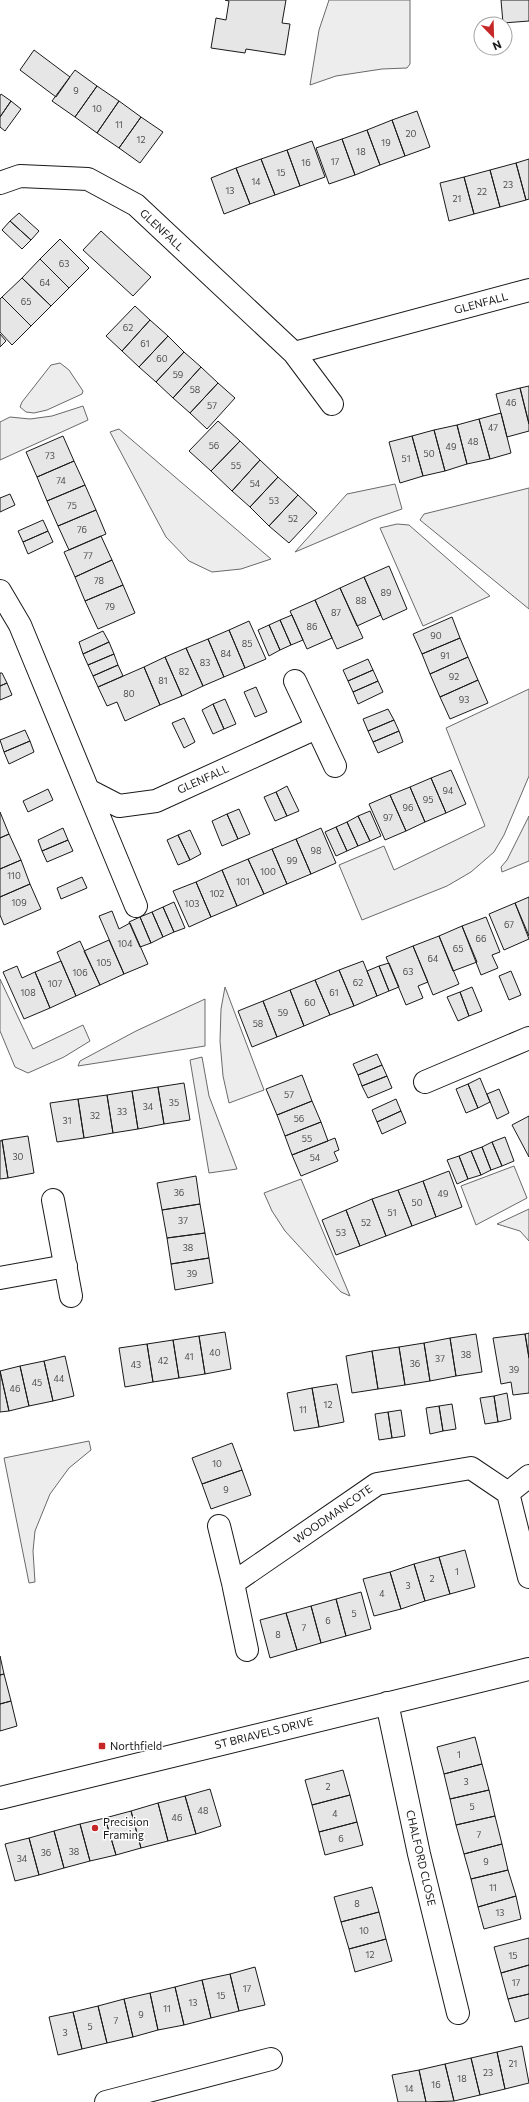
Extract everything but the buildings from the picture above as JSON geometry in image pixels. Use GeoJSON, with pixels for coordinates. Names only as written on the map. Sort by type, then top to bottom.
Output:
{"type":"FeatureCollection","features":[{"type":"Feature","properties":{"kind":"street","name":"GLENFALL"},"geometry":{"type":"LineString","coordinates":[[0,183],[20,176],[88,179],[136,205],[294,353],[332,404]]}},
{"type":"Feature","properties":{"kind":"street","name":"GLENFALL"},"geometry":{"type":"LineString","coordinates":[[294,353],[529,290]]}},
{"type":"Feature","properties":{"kind":"street"},"geometry":{"type":"LineString","coordinates":[[0,590],[20,625],[136,906]]}},
{"type":"Feature","properties":{"kind":"street"},"geometry":{"type":"LineString","coordinates":[[295,681],[335,766]]}},
{"type":"Feature","properties":{"kind":"street","name":"GLENFALL"},"geometry":{"type":"LineString","coordinates":[[88,790],[119,806],[156,801],[316,728]]}},
{"type":"Feature","properties":{"kind":"street"},"geometry":{"type":"LineString","coordinates":[[425,1082],[529,1038]]}},
{"type":"Feature","properties":{"kind":"street"},"geometry":{"type":"LineString","coordinates":[[53,1200],[71,1296]]}},
{"type":"Feature","properties":{"kind":"street"},"geometry":{"type":"LineString","coordinates":[[0,1278],[66,1266]]}},
{"type":"Feature","properties":{"kind":"street","name":"WOODMANCOTE"},"geometry":{"type":"LineString","coordinates":[[233,1583],[377,1484],[471,1468],[508,1493]]}},
{"type":"Feature","properties":{"kind":"street"},"geometry":{"type":"LineString","coordinates":[[529,1476],[508,1493],[529,1577]]}},
{"type":"Feature","properties":{"kind":"street"},"geometry":{"type":"LineString","coordinates":[[219,1526],[247,1650]]}},
{"type":"Feature","properties":{"kind":"street","name":"ST BRIAVELS DRIVE"},"geometry":{"type":"LineString","coordinates":[[0,1798],[529,1669]]}},
{"type":"Feature","properties":{"kind":"street","name":"CHALFORD CLOSE"},"geometry":{"type":"LineString","coordinates":[[387,1703],[419,1854],[458,2013]]}},
{"type":"Feature","properties":{"kind":"street"},"geometry":{"type":"LineString","coordinates":[[106,2102],[272,2059]]}},
{"type":"Feature","properties":{"kind":"shaded area"},"geometry":{"type":"Polygon","coordinates":[[[329,0],[410,0],[410,64],[407,68],[382,69],[336,76],[310,85],[319,30],[329,0]]]}},
{"type":"Feature","properties":{"kind":"shaded area"},"geometry":{"type":"Polygon","coordinates":[[[60,363],[69,370],[83,391],[82,394],[47,410],[34,413],[26,412],[20,407],[22,402],[51,365],[60,363]]]}},
{"type":"Feature","properties":{"kind":"shaded area"},"geometry":{"type":"Polygon","coordinates":[[[83,406],[88,420],[0,460],[0,422],[10,417],[30,419],[52,416],[83,406]]]}},
{"type":"Feature","properties":{"kind":"shaded area"},"geometry":{"type":"Polygon","coordinates":[[[119,429],[271,559],[241,569],[212,572],[189,561],[166,537],[110,432],[119,429]]]}},
{"type":"Feature","properties":{"kind":"shaded area"},"geometry":{"type":"Polygon","coordinates":[[[395,484],[402,509],[373,519],[295,552],[347,494],[395,484]]]}},
{"type":"Feature","properties":{"kind":"shaded area"},"geometry":{"type":"Polygon","coordinates":[[[529,488],[529,609],[420,520],[424,514],[529,488]]]}},
{"type":"Feature","properties":{"kind":"shaded area"},"geometry":{"type":"Polygon","coordinates":[[[397,524],[409,525],[490,596],[423,626],[380,528],[397,524]]]}},
{"type":"Feature","properties":{"kind":"shaded area"},"geometry":{"type":"Polygon","coordinates":[[[529,689],[529,776],[504,835],[494,852],[471,872],[447,886],[362,920],[339,865],[384,846],[394,870],[485,826],[446,728],[529,689]]]}},
{"type":"Feature","properties":{"kind":"shaded area"},"geometry":{"type":"Polygon","coordinates":[[[529,816],[529,861],[502,872],[501,867],[507,860],[529,816]]]}},
{"type":"Feature","properties":{"kind":"shaded area"},"geometry":{"type":"Polygon","coordinates":[[[0,979],[33,1049],[83,1025],[90,1041],[64,1057],[28,1073],[15,1067],[0,1031],[0,979]]]}},
{"type":"Feature","properties":{"kind":"shaded area"},"geometry":{"type":"Polygon","coordinates":[[[225,987],[264,1090],[229,1103],[223,1076],[220,1041],[221,1009],[225,987]]]}},
{"type":"Feature","properties":{"kind":"shaded area"},"geometry":{"type":"Polygon","coordinates":[[[205,999],[205,1046],[78,1066],[80,1061],[136,1031],[205,999]]]}},
{"type":"Feature","properties":{"kind":"shaded area"},"geometry":{"type":"Polygon","coordinates":[[[202,1057],[209,1096],[237,1169],[209,1173],[190,1060],[202,1057]]]}},
{"type":"Feature","properties":{"kind":"shaded area"},"geometry":{"type":"Polygon","coordinates":[[[514,1166],[527,1198],[476,1225],[461,1186],[514,1166]]]}},
{"type":"Feature","properties":{"kind":"shaded area"},"geometry":{"type":"Polygon","coordinates":[[[301,1179],[350,1296],[341,1292],[285,1231],[272,1211],[264,1193],[301,1179]]]}},
{"type":"Feature","properties":{"kind":"shaded area"},"geometry":{"type":"Polygon","coordinates":[[[529,1209],[529,1241],[520,1231],[497,1224],[529,1209]]]}},
{"type":"Feature","properties":{"kind":"shaded area"},"geometry":{"type":"Polygon","coordinates":[[[89,1441],[91,1450],[69,1468],[50,1494],[35,1531],[33,1551],[35,1582],[29,1583],[4,1458],[89,1441]]]}},
{"type":"Feature","properties":{"kind":"place","name":"Northfield"},"geometry":{"type":"Point","coordinates":[102,1746]}},
{"type":"Feature","properties":{"kind":"place","name":"Precision Framing"},"geometry":{"type":"Point","coordinates":[95,1828]}}]}
